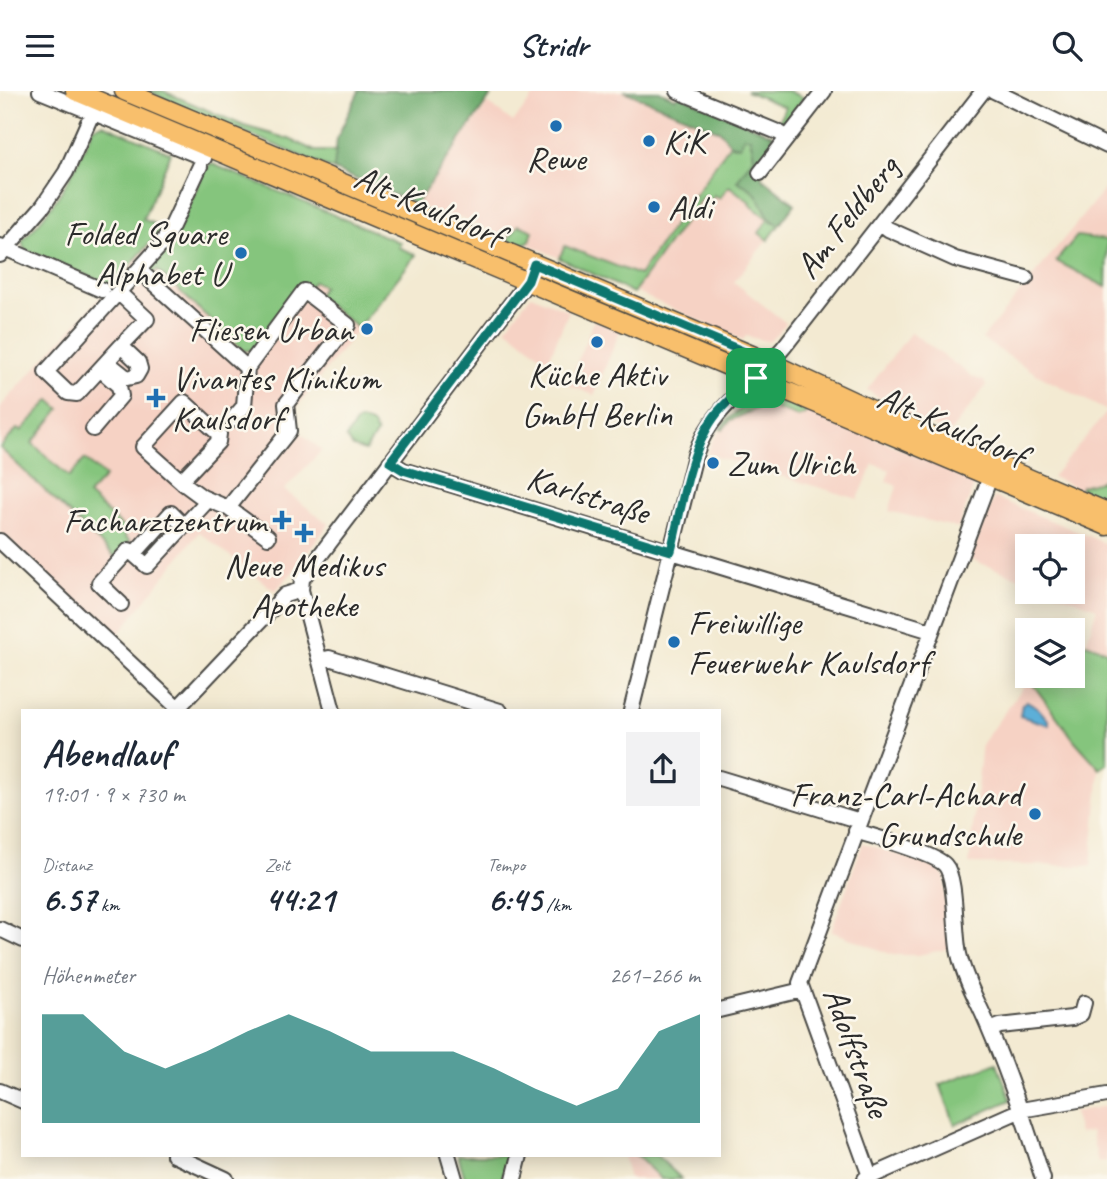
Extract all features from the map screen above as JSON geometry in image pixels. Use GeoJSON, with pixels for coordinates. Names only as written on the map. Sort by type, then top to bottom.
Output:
{"type":"FeatureCollection","features":[{"type":"Feature","properties":{"kind":"main road","name":"Alt-Kaulsdorf"},"geometry":{"type":"LineString","coordinates":[[75,91],[95,106],[771,363],[889,418],[1107,512]]}},
{"type":"Feature","properties":{"kind":"main road","name":"Alt-Kaulsdorf"},"geometry":{"type":"LineString","coordinates":[[124,91],[531,273],[756,378],[1107,526]]}},
{"type":"Feature","properties":{"kind":"street","name":"Alt-Kaulsdorf"},"geometry":{"type":"LineString","coordinates":[[40,91],[95,106],[202,162],[172,226],[140,271]]}},
{"type":"Feature","properties":{"kind":"street"},"geometry":{"type":"LineString","coordinates":[[678,91],[780,133],[786,138]]}},
{"type":"Feature","properties":{"kind":"street"},"geometry":{"type":"LineString","coordinates":[[760,173],[824,91]]}},
{"type":"Feature","properties":{"kind":"street","name":"Am Feldberg"},"geometry":{"type":"LineString","coordinates":[[632,709],[699,442],[720,410],[771,363],[983,91]]}},
{"type":"Feature","properties":{"kind":"street"},"geometry":{"type":"LineString","coordinates":[[1003,93],[1107,146]]}},
{"type":"Feature","properties":{"kind":"street"},"geometry":{"type":"LineString","coordinates":[[95,106],[66,172],[43,206],[2,250],[102,290]]}},
{"type":"Feature","properties":{"kind":"street"},"geometry":{"type":"LineString","coordinates":[[881,223],[888,229],[955,259],[1026,278]]}},
{"type":"Feature","properties":{"kind":"street"},"geometry":{"type":"LineString","coordinates":[[119,293],[147,320],[77,394],[65,391],[46,372],[119,293],[140,271],[247,368]]}},
{"type":"Feature","properties":{"kind":"street"},"geometry":{"type":"LineString","coordinates":[[332,709],[301,590],[302,579],[531,273]]}},
{"type":"Feature","properties":{"kind":"street"},"geometry":{"type":"LineString","coordinates":[[181,481],[218,442],[219,434],[244,406],[247,368],[304,291],[348,324],[286,404],[289,431],[282,443],[228,508]]}},
{"type":"Feature","properties":{"kind":"street"},"geometry":{"type":"LineString","coordinates":[[104,365],[125,377],[132,378],[137,375],[140,367],[138,362],[121,346]]}},
{"type":"Feature","properties":{"kind":"street"},"geometry":{"type":"LineString","coordinates":[[93,429],[121,396],[119,386],[104,365]]}},
{"type":"Feature","properties":{"kind":"street"},"geometry":{"type":"LineString","coordinates":[[219,434],[184,402],[143,447],[181,481],[208,499],[228,508],[268,537]]}},
{"type":"Feature","properties":{"kind":"street","name":"Karlstraße"},"geometry":{"type":"LineString","coordinates":[[390,462],[403,470],[931,631]]}},
{"type":"Feature","properties":{"kind":"street","name":"Adolfstraße"},"geometry":{"type":"LineString","coordinates":[[868,1178],[800,982],[990,477]]}},
{"type":"Feature","properties":{"kind":"street"},"geometry":{"type":"LineString","coordinates":[[121,604],[99,583],[129,549],[147,566],[208,499]]}},
{"type":"Feature","properties":{"kind":"street"},"geometry":{"type":"LineString","coordinates":[[0,541],[177,709],[285,595],[301,590]]}},
{"type":"Feature","properties":{"kind":"street"},"geometry":{"type":"LineString","coordinates":[[320,660],[329,658],[494,709]]}},
{"type":"Feature","properties":{"kind":"street"},"geometry":{"type":"LineString","coordinates":[[721,779],[858,826],[941,861],[949,870],[953,882],[958,953],[1021,1110],[1043,1179]]}},
{"type":"Feature","properties":{"kind":"street"},"geometry":{"type":"LineString","coordinates":[[0,929],[21,939]]}},
{"type":"Feature","properties":{"kind":"street"},"geometry":{"type":"LineString","coordinates":[[721,1010],[802,990]]}},
{"type":"Feature","properties":{"kind":"street"},"geometry":{"type":"LineString","coordinates":[[990,1030],[1000,1026],[1072,1018],[1081,1014],[1084,1003]]}},
{"type":"Feature","properties":{"kind":"street"},"geometry":{"type":"LineString","coordinates":[[0,1091],[21,1100]]}},
{"type":"Feature","properties":{"kind":"street"},"geometry":{"type":"LineString","coordinates":[[868,1178],[1021,1110],[1107,1095]]}},
{"type":"Feature","properties":{"kind":"street"},"geometry":{"type":"LineString","coordinates":[[178,1157],[226,1179]]}},
{"type":"Feature","properties":{"kind":"street"},"geometry":{"type":"LineString","coordinates":[[449,1157],[455,1179]]}},
{"type":"Feature","properties":{"kind":"street"},"geometry":{"type":"LineString","coordinates":[[514,1179],[520,1157]]}},
{"type":"Feature","properties":{"kind":"shaded area"},"geometry":{"type":"Polygon","coordinates":[[[538,91],[659,91],[771,138],[763,178],[795,204],[734,282],[786,323],[769,342],[746,336],[743,340],[526,243],[523,245],[457,216],[453,220],[416,204],[488,103],[513,122],[538,91]]]}},
{"type":"Feature","properties":{"kind":"shaded area","name":"Vivantes Klinikum Kaulsdorf"},"geometry":{"type":"Polygon","coordinates":[[[194,162],[416,255],[286,421],[322,450],[284,490],[329,524],[292,573],[275,591],[199,532],[115,639],[0,532],[0,407],[163,228],[194,162]]]}},
{"type":"Feature","properties":{"kind":"shaded area"},"geometry":{"type":"Polygon","coordinates":[[[1107,186],[1107,411],[1038,375],[982,339],[1107,186]]]}},
{"type":"Feature","properties":{"kind":"shaded area"},"geometry":{"type":"Polygon","coordinates":[[[531,295],[569,311],[548,361],[506,328],[531,295]]]}},
{"type":"Feature","properties":{"kind":"shaded area"},"geometry":{"type":"Polygon","coordinates":[[[594,320],[620,331],[594,395],[568,385],[594,320]]]}},
{"type":"Feature","properties":{"kind":"shaded area"},"geometry":{"type":"Polygon","coordinates":[[[911,332],[973,377],[984,381],[986,386],[949,434],[898,410],[867,390],[911,332]]]}},
{"type":"Feature","properties":{"kind":"shaded area"},"geometry":{"type":"Polygon","coordinates":[[[767,398],[783,403],[785,400],[976,480],[958,528],[889,511],[897,486],[886,481],[890,470],[873,464],[858,499],[707,454],[729,418],[767,398]]]}},
{"type":"Feature","properties":{"kind":"shaded area"},"geometry":{"type":"Polygon","coordinates":[[[1107,412],[1107,501],[1052,477],[1107,412]]]}},
{"type":"Feature","properties":{"kind":"shaded area"},"geometry":{"type":"Polygon","coordinates":[[[994,497],[1083,534],[1015,534],[1015,576],[970,559],[994,497]]]}},
{"type":"Feature","properties":{"kind":"shaded area"},"geometry":{"type":"Polygon","coordinates":[[[1085,535],[1107,544],[1107,651],[1086,643],[1097,608],[1085,604],[1085,535]]]}},
{"type":"Feature","properties":{"kind":"shaded area","name":"Franz-Carl-Achard Grundschule"},"geometry":{"type":"Polygon","coordinates":[[[1022,688],[1036,688],[1075,741],[1100,769],[1091,866],[969,864],[982,743],[1022,688]]]}},
{"type":"Feature","properties":{"kind":"shaded area","name":"Franz-Carl-Achard Grundschule"},"geometry":{"type":"Polygon","coordinates":[[[863,843],[938,868],[945,878],[945,908],[952,948],[918,955],[893,955],[831,931],[863,843]]]}},
{"type":"Feature","properties":{"kind":"shaded area"},"geometry":{"type":"Polygon","coordinates":[[[1107,1106],[1107,1161],[1098,1163],[1091,1131],[1079,1133],[1073,1112],[1107,1106]]]}},
{"type":"Feature","properties":{"kind":"shaded area"},"geometry":{"type":"Polygon","coordinates":[[[624,1157],[638,1157],[661,1179],[629,1179],[624,1157]]]}},
{"type":"Feature","properties":{"kind":"green space"},"geometry":{"type":"Polygon","coordinates":[[[147,91],[163,91],[244,126],[289,139],[315,151],[337,151],[334,170],[147,91]]]}},
{"type":"Feature","properties":{"kind":"green space"},"geometry":{"type":"Polygon","coordinates":[[[359,91],[494,91],[416,204],[334,170],[337,138],[359,91]]]}},
{"type":"Feature","properties":{"kind":"green space"},"geometry":{"type":"Polygon","coordinates":[[[624,91],[659,91],[675,98],[679,95],[774,135],[771,138],[778,146],[761,177],[795,204],[780,224],[771,219],[752,190],[737,181],[754,156],[750,137],[744,137],[740,146],[730,144],[720,131],[624,91]]]}},
{"type":"Feature","properties":{"kind":"green space"},"geometry":{"type":"Polygon","coordinates":[[[746,91],[788,91],[804,98],[783,124],[779,122],[785,107],[746,91]]]}},
{"type":"Feature","properties":{"kind":"green space"},"geometry":{"type":"Polygon","coordinates":[[[103,124],[171,153],[143,219],[163,228],[112,286],[24,249],[22,241],[44,216],[63,188],[93,127],[103,124]]]}},
{"type":"Feature","properties":{"kind":"green space"},"geometry":{"type":"Polygon","coordinates":[[[744,137],[750,137],[754,156],[754,190],[767,209],[771,221],[780,224],[768,240],[759,233],[768,219],[729,186],[720,198],[714,195],[710,201],[703,196],[633,293],[559,258],[565,246],[639,275],[730,144],[734,146],[744,137]]]}},
{"type":"Feature","properties":{"kind":"green space"},"geometry":{"type":"Polygon","coordinates":[[[224,145],[248,154],[263,156],[509,260],[506,266],[224,145]]]}},
{"type":"Feature","properties":{"kind":"green space"},"geometry":{"type":"Polygon","coordinates":[[[210,163],[401,243],[398,247],[416,255],[358,328],[317,296],[323,287],[314,281],[257,349],[244,351],[157,270],[152,275],[147,271],[177,233],[210,163]]]}},
{"type":"Feature","properties":{"kind":"green space"},"geometry":{"type":"Polygon","coordinates":[[[519,225],[533,231],[530,241],[521,245],[507,240],[519,225]]]}},
{"type":"Feature","properties":{"kind":"green space"},"geometry":{"type":"Polygon","coordinates":[[[1077,236],[1107,240],[1106,287],[1056,261],[1077,236]]]}},
{"type":"Feature","properties":{"kind":"green space"},"geometry":{"type":"Polygon","coordinates":[[[767,398],[783,403],[788,401],[807,409],[805,414],[798,417],[765,405],[731,420],[720,429],[741,409],[767,398]]]}},
{"type":"Feature","properties":{"kind":"green space"},"geometry":{"type":"Polygon","coordinates":[[[50,400],[60,409],[32,443],[69,477],[85,459],[105,477],[88,495],[125,529],[125,537],[130,541],[115,557],[0,448],[17,429],[21,431],[50,400]]]}},
{"type":"Feature","properties":{"kind":"green space"},"geometry":{"type":"Polygon","coordinates":[[[361,420],[373,425],[377,433],[365,451],[353,447],[346,438],[356,422],[361,420]]]}},
{"type":"Feature","properties":{"kind":"green space"},"geometry":{"type":"Polygon","coordinates":[[[1107,479],[1107,501],[1080,489],[1081,486],[1107,479]]]}},
{"type":"Feature","properties":{"kind":"green space"},"geometry":{"type":"Polygon","coordinates":[[[1085,644],[1107,651],[1107,764],[1100,769],[1075,741],[1036,688],[1085,688],[1085,644]]]}},
{"type":"Feature","properties":{"kind":"green space"},"geometry":{"type":"Polygon","coordinates":[[[997,1063],[1011,1100],[955,1125],[940,1084],[997,1063]]]}},
{"type":"Feature","properties":{"kind":"green space"},"geometry":{"type":"Polygon","coordinates":[[[459,1157],[508,1157],[502,1179],[465,1179],[459,1157]]]}},
{"type":"Feature","properties":{"kind":"green space"},"geometry":{"type":"Polygon","coordinates":[[[638,1157],[658,1157],[682,1179],[661,1179],[638,1157]]]}},
{"type":"Feature","properties":{"kind":"water"},"geometry":{"type":"Polygon","coordinates":[[[1027,701],[1037,707],[1049,721],[1049,725],[1020,716],[1022,704],[1027,701]]]}},
{"type":"Feature","properties":{"kind":"place","name":"Rewe"},"geometry":{"type":"Point","coordinates":[556,126]}},
{"type":"Feature","properties":{"kind":"place","name":"KiK"},"geometry":{"type":"Point","coordinates":[649,141]}},
{"type":"Feature","properties":{"kind":"place","name":"Aldi"},"geometry":{"type":"Point","coordinates":[654,207]}},
{"type":"Feature","properties":{"kind":"place","name":"Folded Square Alphabet U"},"geometry":{"type":"Point","coordinates":[241,253]}},
{"type":"Feature","properties":{"kind":"place","name":"Fliesen Urban"},"geometry":{"type":"Point","coordinates":[367,329]}},
{"type":"Feature","properties":{"kind":"place","name":"Küche Aktiv GmbH Berlin"},"geometry":{"type":"Point","coordinates":[597,342]}},
{"type":"Feature","properties":{"kind":"place","name":"Vivantes Klinikum Kaulsdorf"},"geometry":{"type":"Point","coordinates":[156,398]}},
{"type":"Feature","properties":{"kind":"place","name":"Zum Ulrich"},"geometry":{"type":"Point","coordinates":[713,463]}},
{"type":"Feature","properties":{"kind":"place","name":"Facharztzentrum"},"geometry":{"type":"Point","coordinates":[282,520]}},
{"type":"Feature","properties":{"kind":"place","name":"Neue Medikus Apotheke"},"geometry":{"type":"Point","coordinates":[304,533]}},
{"type":"Feature","properties":{"kind":"place","name":"Freiwillige Feuerwehr Kaulsdorf"},"geometry":{"type":"Point","coordinates":[674,642]}},
{"type":"Feature","properties":{"kind":"place","name":"Franz-Carl-Achard Grundschule"},"geometry":{"type":"Point","coordinates":[1035,814]}},
{"type":"Feature","properties":{"kind":"route"},"geometry":{"type":"LineString","coordinates":[[534,264],[771,363],[756,378],[720,410],[699,442],[671,551],[403,470],[390,462],[528,281],[534,264]]}}]}
